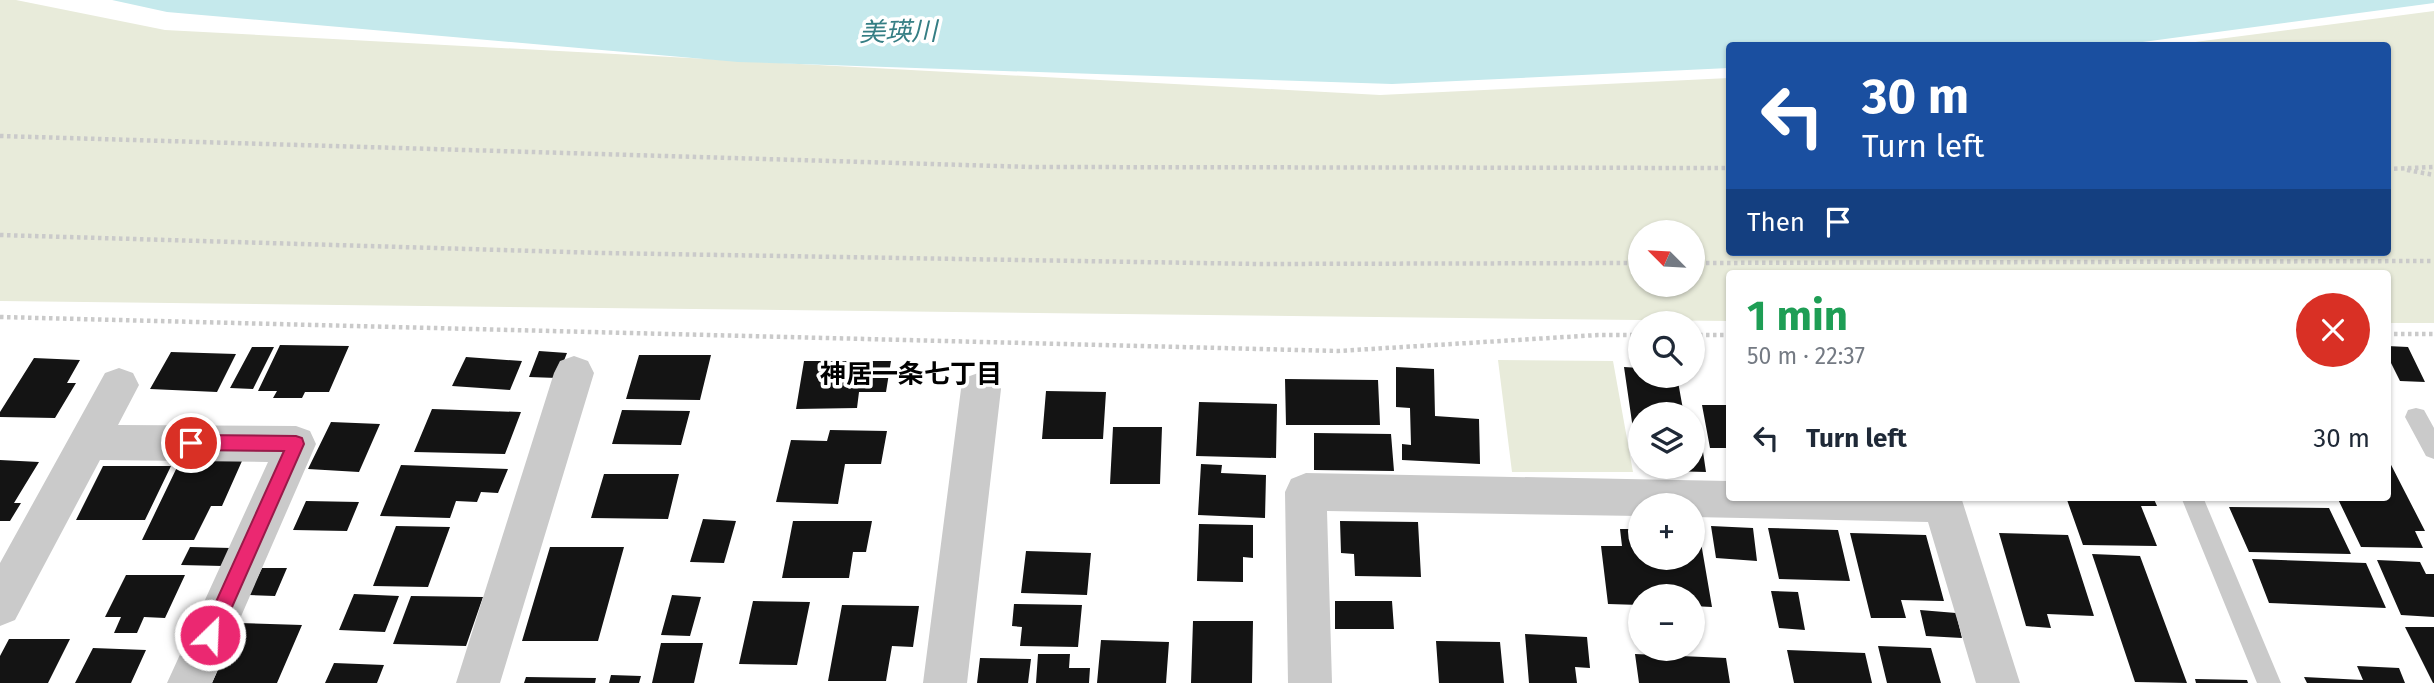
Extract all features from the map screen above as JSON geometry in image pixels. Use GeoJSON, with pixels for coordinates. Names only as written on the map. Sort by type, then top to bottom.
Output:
{"type":"FeatureCollection","features":[{"type":"Feature","properties":{"kind":"street"},"geometry":{"type":"LineString","coordinates":[[478,683],[574,373]]}},
{"type":"Feature","properties":{"kind":"street"},"geometry":{"type":"LineString","coordinates":[[0,605],[118,384]]}},
{"type":"Feature","properties":{"kind":"street"},"geometry":{"type":"LineString","coordinates":[[945,683],[981,389]]}},
{"type":"Feature","properties":{"kind":"street"},"geometry":{"type":"LineString","coordinates":[[87,442],[296,444],[189,683]]}},
{"type":"Feature","properties":{"kind":"street"},"geometry":{"type":"LineString","coordinates":[[1310,683],[1306,492],[1726,499]]}},
{"type":"Feature","properties":{"kind":"street"},"geometry":{"type":"LineString","coordinates":[[1827,501],[1943,503],[1998,683]]}},
{"type":"Feature","properties":{"kind":"lane"},"geometry":{"type":"LineString","coordinates":[[2416,417],[2434,449]]}},
{"type":"Feature","properties":{"kind":"lane"},"geometry":{"type":"LineString","coordinates":[[2194,501],[2269,683]]}},
{"type":"Feature","properties":{"kind":"path"},"geometry":{"type":"LineString","coordinates":[[0,136],[1031,167],[1726,168]]}},
{"type":"Feature","properties":{"kind":"path"},"geometry":{"type":"LineString","coordinates":[[2391,169],[2434,167]]}},
{"type":"Feature","properties":{"kind":"path"},"geometry":{"type":"LineString","coordinates":[[2398,169],[2434,174]]}},
{"type":"Feature","properties":{"kind":"path"},"geometry":{"type":"LineString","coordinates":[[0,235],[616,254],[1259,264],[1628,263]]}},
{"type":"Feature","properties":{"kind":"path"},"geometry":{"type":"LineString","coordinates":[[1705,263],[2434,261]]}},
{"type":"Feature","properties":{"kind":"path"},"geometry":{"type":"LineString","coordinates":[[0,317],[1338,351],[1628,335]]}},
{"type":"Feature","properties":{"kind":"path"},"geometry":{"type":"LineString","coordinates":[[2391,334],[2434,334]]}},
{"type":"Feature","properties":{"kind":"path"},"geometry":{"type":"LineString","coordinates":[[1705,335],[1726,335]]}},
{"type":"Feature","properties":{"kind":"green space"},"geometry":{"type":"Polygon","coordinates":[[[0,0],[16,0],[165,30],[1380,95],[1726,78],[1726,256],[2391,256],[2391,42],[2195,42],[2434,11],[2434,323],[2391,323],[2391,270],[1726,270],[1726,321],[1705,321],[1705,311],[1628,311],[1628,320],[0,301],[0,0]]]}},
{"type":"Feature","properties":{"kind":"green space"},"geometry":{"type":"Polygon","coordinates":[[[1498,360],[1613,361],[1628,444],[1628,472],[1512,472],[1498,360]]]}},
{"type":"Feature","properties":{"kind":"water","name":"美瑛川"},"geometry":{"type":"Polygon","coordinates":[[[112,0],[2434,0],[2434,3],[2143,42],[1726,42],[1726,68],[1392,84],[738,62],[167,12],[112,0]]]}},
{"type":"Feature","properties":{"kind":"building"},"geometry":{"type":"Polygon","coordinates":[[[280,345],[349,346],[329,392],[305,392],[302,398],[273,398],[277,391],[258,391],[280,345]]]}},
{"type":"Feature","properties":{"kind":"building"},"geometry":{"type":"Polygon","coordinates":[[[2391,346],[2408,347],[2425,382],[2400,381],[2391,363],[2391,346]]]}},
{"type":"Feature","properties":{"kind":"building"},"geometry":{"type":"Polygon","coordinates":[[[252,347],[274,347],[253,389],[230,388],[252,347]]]}},
{"type":"Feature","properties":{"kind":"building"},"geometry":{"type":"Polygon","coordinates":[[[539,351],[567,353],[557,378],[529,377],[539,351]]]}},
{"type":"Feature","properties":{"kind":"building"},"geometry":{"type":"Polygon","coordinates":[[[171,352],[236,354],[217,392],[150,389],[171,352]]]}},
{"type":"Feature","properties":{"kind":"building"},"geometry":{"type":"Polygon","coordinates":[[[639,355],[711,355],[700,400],[626,399],[639,355]]]}},
{"type":"Feature","properties":{"kind":"building"},"geometry":{"type":"Polygon","coordinates":[[[466,357],[522,361],[510,390],[452,386],[466,357]]]}},
{"type":"Feature","properties":{"kind":"building"},"geometry":{"type":"Polygon","coordinates":[[[34,358],[80,360],[67,383],[76,383],[55,418],[0,417],[0,412],[34,358]]]}},
{"type":"Feature","properties":{"kind":"building"},"geometry":{"type":"Polygon","coordinates":[[[804,361],[891,361],[886,392],[859,392],[857,408],[796,409],[804,361]]]}},
{"type":"Feature","properties":{"kind":"building"},"geometry":{"type":"Polygon","coordinates":[[[1396,367],[1434,369],[1435,416],[1479,419],[1480,464],[1402,460],[1402,444],[1411,445],[1410,408],[1396,407],[1396,367]]]}},
{"type":"Feature","properties":{"kind":"building"},"geometry":{"type":"Polygon","coordinates":[[[1624,367],[1628,367],[1628,388],[1679,388],[1682,402],[1629,402],[1624,367]]]}},
{"type":"Feature","properties":{"kind":"building"},"geometry":{"type":"Polygon","coordinates":[[[1285,379],[1378,380],[1380,425],[1286,425],[1285,379]]]}},
{"type":"Feature","properties":{"kind":"building"},"geometry":{"type":"Polygon","coordinates":[[[1046,391],[1106,392],[1103,439],[1042,439],[1046,391]]]}},
{"type":"Feature","properties":{"kind":"building"},"geometry":{"type":"Polygon","coordinates":[[[1199,402],[1277,404],[1276,458],[1196,456],[1199,402]]]}},
{"type":"Feature","properties":{"kind":"building"},"geometry":{"type":"Polygon","coordinates":[[[1705,405],[1726,405],[1726,448],[1710,448],[1705,405]]]}},
{"type":"Feature","properties":{"kind":"building"},"geometry":{"type":"Polygon","coordinates":[[[432,409],[521,412],[505,454],[414,452],[432,409]]]}},
{"type":"Feature","properties":{"kind":"building"},"geometry":{"type":"Polygon","coordinates":[[[622,410],[690,411],[681,445],[612,444],[622,410]]]}},
{"type":"Feature","properties":{"kind":"building"},"geometry":{"type":"Polygon","coordinates":[[[331,422],[380,424],[359,472],[308,469],[331,422]]]}},
{"type":"Feature","properties":{"kind":"building"},"geometry":{"type":"Polygon","coordinates":[[[1113,427],[1162,427],[1160,484],[1110,484],[1113,427]]]}},
{"type":"Feature","properties":{"kind":"building"},"geometry":{"type":"Polygon","coordinates":[[[830,430],[887,431],[881,464],[845,464],[838,504],[776,502],[791,440],[827,441],[830,430]]]}},
{"type":"Feature","properties":{"kind":"building"},"geometry":{"type":"Polygon","coordinates":[[[1314,433],[1391,434],[1394,471],[1314,470],[1314,433]]]}},
{"type":"Feature","properties":{"kind":"building"},"geometry":{"type":"Polygon","coordinates":[[[0,460],[39,462],[14,503],[21,503],[10,521],[0,521],[0,460]]]}},
{"type":"Feature","properties":{"kind":"building"},"geometry":{"type":"Polygon","coordinates":[[[180,461],[242,461],[222,506],[211,506],[194,540],[142,540],[180,461]]]}},
{"type":"Feature","properties":{"kind":"building"},"geometry":{"type":"Polygon","coordinates":[[[1201,464],[1222,465],[1221,473],[1266,475],[1265,518],[1198,515],[1201,464]]]}},
{"type":"Feature","properties":{"kind":"building"},"geometry":{"type":"Polygon","coordinates":[[[401,465],[508,469],[498,493],[481,492],[477,502],[456,501],[450,518],[380,516],[401,465]]]}},
{"type":"Feature","properties":{"kind":"building"},"geometry":{"type":"Polygon","coordinates":[[[2391,465],[2425,531],[2415,531],[2423,548],[2361,547],[2339,501],[2391,501],[2391,465]]]}},
{"type":"Feature","properties":{"kind":"building"},"geometry":{"type":"Polygon","coordinates":[[[103,466],[171,466],[145,520],[76,520],[103,466]]]}},
{"type":"Feature","properties":{"kind":"building"},"geometry":{"type":"Polygon","coordinates":[[[604,474],[679,474],[668,519],[591,518],[604,474]]]}},
{"type":"Feature","properties":{"kind":"building"},"geometry":{"type":"Polygon","coordinates":[[[306,501],[359,502],[347,531],[293,530],[306,501]]]}},
{"type":"Feature","properties":{"kind":"building"},"geometry":{"type":"Polygon","coordinates":[[[2067,501],[2155,501],[2157,506],[2141,506],[2157,546],[2083,545],[2067,501]]]}},
{"type":"Feature","properties":{"kind":"building"},"geometry":{"type":"Polygon","coordinates":[[[2229,507],[2329,508],[2351,554],[2249,552],[2229,507]]]}},
{"type":"Feature","properties":{"kind":"building"},"geometry":{"type":"Polygon","coordinates":[[[703,519],[736,521],[724,563],[690,562],[703,519]]]}},
{"type":"Feature","properties":{"kind":"building"},"geometry":{"type":"Polygon","coordinates":[[[793,521],[872,521],[866,552],[853,552],[849,578],[782,578],[793,521]]]}},
{"type":"Feature","properties":{"kind":"building"},"geometry":{"type":"Polygon","coordinates":[[[1340,521],[1418,522],[1421,577],[1355,576],[1354,554],[1341,553],[1340,521]]]}},
{"type":"Feature","properties":{"kind":"building"},"geometry":{"type":"Polygon","coordinates":[[[1199,524],[1253,525],[1253,558],[1243,557],[1243,582],[1197,581],[1199,524]]]}},
{"type":"Feature","properties":{"kind":"building"},"geometry":{"type":"Polygon","coordinates":[[[396,526],[450,527],[428,587],[373,586],[396,526]]]}},
{"type":"Feature","properties":{"kind":"building"},"geometry":{"type":"Polygon","coordinates":[[[1711,526],[1753,528],[1757,561],[1716,558],[1711,526]]]}},
{"type":"Feature","properties":{"kind":"building"},"geometry":{"type":"Polygon","coordinates":[[[1768,528],[1838,530],[1850,581],[1779,579],[1768,528]]]}},
{"type":"Feature","properties":{"kind":"building"},"geometry":{"type":"Polygon","coordinates":[[[1620,529],[1628,529],[1628,570],[1705,570],[1705,566],[1712,607],[1705,607],[1705,584],[1628,584],[1628,605],[1608,604],[1601,546],[1622,546],[1620,529]]]}},
{"type":"Feature","properties":{"kind":"building"},"geometry":{"type":"Polygon","coordinates":[[[1850,533],[1926,535],[1944,601],[1901,600],[1906,618],[1871,618],[1850,533]]]}},
{"type":"Feature","properties":{"kind":"building"},"geometry":{"type":"Polygon","coordinates":[[[1999,533],[2068,535],[2094,616],[2047,614],[2051,628],[2026,626],[1999,533]]]}},
{"type":"Feature","properties":{"kind":"building"},"geometry":{"type":"Polygon","coordinates":[[[190,547],[231,548],[223,566],[181,565],[190,547]]]}},
{"type":"Feature","properties":{"kind":"building"},"geometry":{"type":"Polygon","coordinates":[[[550,547],[624,547],[598,641],[522,641],[550,547]]]}},
{"type":"Feature","properties":{"kind":"building"},"geometry":{"type":"Polygon","coordinates":[[[1026,551],[1091,553],[1087,595],[1021,593],[1026,551]]]}},
{"type":"Feature","properties":{"kind":"building"},"geometry":{"type":"Polygon","coordinates":[[[2092,554],[2140,556],[2187,683],[2135,682],[2092,554]]]}},
{"type":"Feature","properties":{"kind":"building"},"geometry":{"type":"Polygon","coordinates":[[[2252,559],[2366,563],[2386,608],[2269,603],[2252,559]]]}},
{"type":"Feature","properties":{"kind":"building"},"geometry":{"type":"Polygon","coordinates":[[[2377,560],[2420,562],[2426,574],[2434,574],[2434,617],[2401,615],[2377,560]]]}},
{"type":"Feature","properties":{"kind":"building"},"geometry":{"type":"Polygon","coordinates":[[[262,568],[287,568],[275,596],[249,595],[262,568]]]}},
{"type":"Feature","properties":{"kind":"building"},"geometry":{"type":"Polygon","coordinates":[[[126,575],[185,575],[165,618],[144,617],[137,633],[114,633],[121,617],[105,617],[126,575]]]}},
{"type":"Feature","properties":{"kind":"building"},"geometry":{"type":"Polygon","coordinates":[[[1771,591],[1798,592],[1805,630],[1779,628],[1771,591]]]}},
{"type":"Feature","properties":{"kind":"building"},"geometry":{"type":"Polygon","coordinates":[[[354,594],[399,596],[385,632],[339,630],[354,594]]]}},
{"type":"Feature","properties":{"kind":"building"},"geometry":{"type":"Polygon","coordinates":[[[672,595],[701,597],[690,636],[661,635],[672,595]]]}},
{"type":"Feature","properties":{"kind":"building"},"geometry":{"type":"Polygon","coordinates":[[[411,596],[483,597],[466,646],[393,644],[411,596]]]}},
{"type":"Feature","properties":{"kind":"building"},"geometry":{"type":"Polygon","coordinates":[[[753,601],[810,602],[797,665],[739,664],[753,601]]]}},
{"type":"Feature","properties":{"kind":"building"},"geometry":{"type":"Polygon","coordinates":[[[1335,601],[1392,601],[1394,629],[1335,629],[1335,601]]]}},
{"type":"Feature","properties":{"kind":"building"},"geometry":{"type":"Polygon","coordinates":[[[1014,604],[1082,605],[1078,647],[1020,646],[1022,627],[1012,626],[1014,604]]]}},
{"type":"Feature","properties":{"kind":"building"},"geometry":{"type":"Polygon","coordinates":[[[842,605],[919,606],[913,647],[892,646],[886,681],[828,681],[842,605]]]}},
{"type":"Feature","properties":{"kind":"building"},"geometry":{"type":"Polygon","coordinates":[[[1920,610],[1956,613],[1962,638],[1926,636],[1920,610]]]}},
{"type":"Feature","properties":{"kind":"building"},"geometry":{"type":"Polygon","coordinates":[[[1193,621],[1253,621],[1252,683],[1191,683],[1193,621]]]}},
{"type":"Feature","properties":{"kind":"building"},"geometry":{"type":"Polygon","coordinates":[[[239,623],[302,625],[277,683],[212,683],[239,623]]]}},
{"type":"Feature","properties":{"kind":"building"},"geometry":{"type":"Polygon","coordinates":[[[2405,627],[2434,627],[2434,683],[2433,683],[2405,627]]]}},
{"type":"Feature","properties":{"kind":"building"},"geometry":{"type":"Polygon","coordinates":[[[1525,634],[1587,637],[1590,668],[1575,667],[1577,683],[1529,683],[1525,634]]]}},
{"type":"Feature","properties":{"kind":"building"},"geometry":{"type":"Polygon","coordinates":[[[9,639],[70,639],[48,683],[0,683],[0,656],[9,639]]]}},
{"type":"Feature","properties":{"kind":"building"},"geometry":{"type":"Polygon","coordinates":[[[1101,640],[1169,642],[1166,683],[1097,683],[1101,640]]]}},
{"type":"Feature","properties":{"kind":"building"},"geometry":{"type":"Polygon","coordinates":[[[1436,641],[1500,642],[1504,683],[1439,683],[1436,641]]]}},
{"type":"Feature","properties":{"kind":"building"},"geometry":{"type":"Polygon","coordinates":[[[661,643],[703,643],[694,683],[652,683],[661,643]]]}},
{"type":"Feature","properties":{"kind":"building"},"geometry":{"type":"Polygon","coordinates":[[[1878,646],[1931,648],[1941,683],[1887,683],[1878,646]]]}},
{"type":"Feature","properties":{"kind":"building"},"geometry":{"type":"Polygon","coordinates":[[[93,648],[146,650],[131,683],[75,683],[93,648]]]}},
{"type":"Feature","properties":{"kind":"building"},"geometry":{"type":"Polygon","coordinates":[[[1787,650],[1865,653],[1872,683],[1794,683],[1787,650]]]}},
{"type":"Feature","properties":{"kind":"building"},"geometry":{"type":"Polygon","coordinates":[[[1038,654],[1070,654],[1069,668],[1090,668],[1089,683],[1036,683],[1038,654]]]}},
{"type":"Feature","properties":{"kind":"building"},"geometry":{"type":"Polygon","coordinates":[[[1705,657],[1726,658],[1730,683],[1639,683],[1636,661],[1705,661],[1705,657]]]}},
{"type":"Feature","properties":{"kind":"building"},"geometry":{"type":"Polygon","coordinates":[[[980,658],[1031,659],[1028,683],[977,683],[980,658]]]}},
{"type":"Feature","properties":{"kind":"building"},"geometry":{"type":"Polygon","coordinates":[[[334,663],[384,665],[377,683],[325,683],[334,663]]]}},
{"type":"Feature","properties":{"kind":"building"},"geometry":{"type":"Polygon","coordinates":[[[2357,666],[2399,668],[2405,683],[2307,683],[2304,677],[2363,680],[2357,666]]]}},
{"type":"Feature","properties":{"kind":"building"},"geometry":{"type":"Polygon","coordinates":[[[611,675],[641,676],[639,683],[609,683],[611,675]]]}},
{"type":"Feature","properties":{"kind":"building"},"geometry":{"type":"Polygon","coordinates":[[[526,677],[596,678],[595,683],[524,683],[526,677]]]}},
{"type":"Feature","properties":{"kind":"building"},"geometry":{"type":"Polygon","coordinates":[[[2195,679],[2247,680],[2248,683],[2196,683],[2195,679]]]}},
{"type":"Feature","properties":{"kind":"district","name":"神居一条七丁目"},"geometry":{"type":"Point","coordinates":[911,374]}},
{"type":"Feature","properties":{"kind":"route"},"geometry":{"type":"LineString","coordinates":[[191,443],[296,444],[210,635]]}}]}
